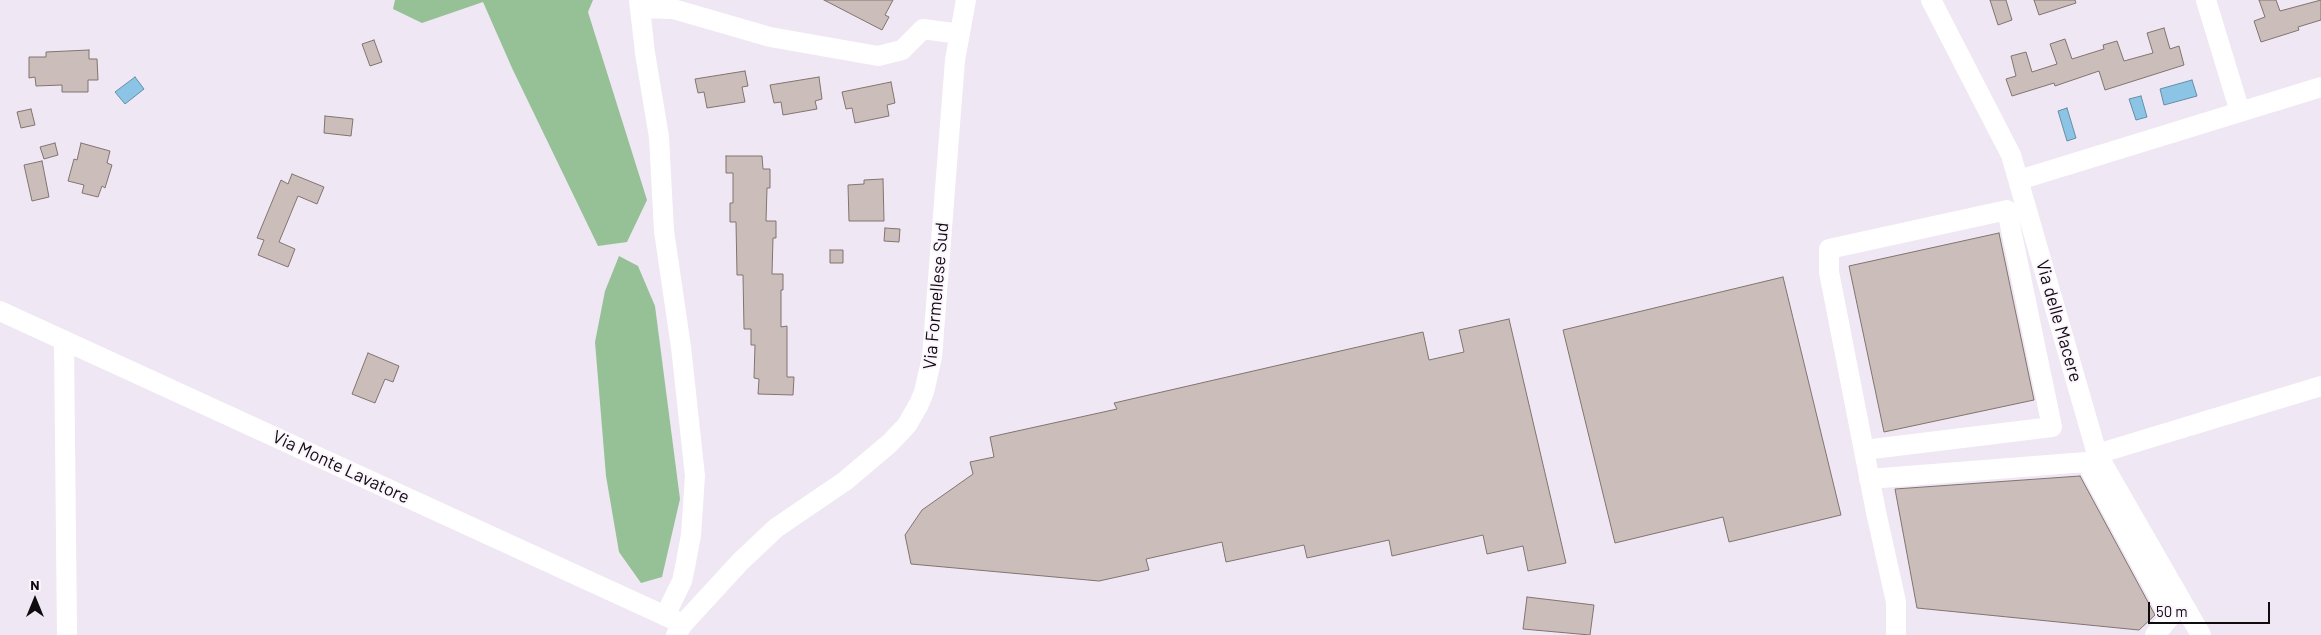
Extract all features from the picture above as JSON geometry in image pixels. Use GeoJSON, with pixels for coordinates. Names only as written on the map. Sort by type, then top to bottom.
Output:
{"type":"FeatureCollection","features":[{"type":"Feature","properties":{"kind":"street","name":"Via Formellese Sud"},"geometry":{"type":"LineString","coordinates":[[675,625],[776,528],[845,481],[885,448],[907,425],[919,404],[924,392],[932,357],[955,70],[966,0]]}},
{"type":"Feature","properties":{"kind":"street","name":"Via delle Macere"},"geometry":{"type":"LineString","coordinates":[[1931,0],[2006,143],[2019,180],[2097,454],[2201,635]]}},
{"type":"Feature","properties":{"kind":"street"},"geometry":{"type":"LineString","coordinates":[[2206,0],[2240,112]]}},
{"type":"Feature","properties":{"kind":"street"},"geometry":{"type":"LineString","coordinates":[[675,625],[691,535],[695,476],[681,347],[664,231],[659,137],[645,53],[640,4],[673,9],[770,37],[878,56],[902,50],[923,29],[960,34]]}},
{"type":"Feature","properties":{"kind":"street"},"geometry":{"type":"LineString","coordinates":[[2019,180],[2321,87]]}},
{"type":"Feature","properties":{"kind":"street"},"geometry":{"type":"LineString","coordinates":[[1864,450],[2052,427],[2007,210],[1829,250],[1828,268],[1869,479],[1896,602],[1896,635]]}},
{"type":"Feature","properties":{"kind":"street","name":"Via Monte Lavatore"},"geometry":{"type":"LineString","coordinates":[[0,311],[26,314],[64,340],[675,625]]}},
{"type":"Feature","properties":{"kind":"street"},"geometry":{"type":"LineString","coordinates":[[64,340],[67,635]]}},
{"type":"Feature","properties":{"kind":"street"},"geometry":{"type":"LineString","coordinates":[[2097,454],[2321,386]]}},
{"type":"Feature","properties":{"kind":"street"},"geometry":{"type":"LineString","coordinates":[[1869,479],[2086,462],[2170,617],[2154,635]]}},
{"type":"Feature","properties":{"kind":"green space"},"geometry":{"type":"Polygon","coordinates":[[[395,0],[593,0],[588,12],[647,200],[627,242],[598,246],[512,68],[483,2],[422,23],[393,9],[395,0]]]}},
{"type":"Feature","properties":{"kind":"green space"},"geometry":{"type":"Polygon","coordinates":[[[619,256],[638,266],[655,306],[680,499],[662,577],[641,583],[619,552],[606,476],[595,342],[605,291],[619,256]]]}},
{"type":"Feature","properties":{"kind":"water"},"geometry":{"type":"Polygon","coordinates":[[[135,77],[144,89],[125,104],[115,92],[135,77]]]}},
{"type":"Feature","properties":{"kind":"water"},"geometry":{"type":"Polygon","coordinates":[[[2192,80],[2197,96],[2164,105],[2160,89],[2192,80]]]}},
{"type":"Feature","properties":{"kind":"water"},"geometry":{"type":"Polygon","coordinates":[[[2141,96],[2147,117],[2136,120],[2129,99],[2141,96]]]}},
{"type":"Feature","properties":{"kind":"water"},"geometry":{"type":"Polygon","coordinates":[[[2067,108],[2076,138],[2067,141],[2058,111],[2067,108]]]}},
{"type":"Feature","properties":{"kind":"building"},"geometry":{"type":"Polygon","coordinates":[[[824,0],[893,0],[885,15],[889,17],[882,30],[824,0]]]}},
{"type":"Feature","properties":{"kind":"building"},"geometry":{"type":"Polygon","coordinates":[[[1990,0],[2006,0],[2012,20],[1998,25],[1990,0]]]}},
{"type":"Feature","properties":{"kind":"building"},"geometry":{"type":"Polygon","coordinates":[[[2034,0],[2075,0],[2076,3],[2039,15],[2034,0]]]}},
{"type":"Feature","properties":{"kind":"building"},"geometry":{"type":"Polygon","coordinates":[[[2259,0],[2276,0],[2280,11],[2321,0],[2321,20],[2298,27],[2299,30],[2261,42],[2254,21],[2265,17],[2259,0]]]}},
{"type":"Feature","properties":{"kind":"building"},"geometry":{"type":"Polygon","coordinates":[[[2164,28],[2170,49],[2179,46],[2184,65],[2105,90],[2099,71],[2055,86],[2054,83],[2012,96],[2006,79],[2016,76],[2011,56],[2026,52],[2032,72],[2057,64],[2050,44],[2065,39],[2072,59],[2104,49],[2103,45],[2117,41],[2124,61],[2153,53],[2147,33],[2164,28]]]}},
{"type":"Feature","properties":{"kind":"building"},"geometry":{"type":"Polygon","coordinates":[[[374,40],[382,62],[370,66],[362,44],[374,40]]]}},
{"type":"Feature","properties":{"kind":"building"},"geometry":{"type":"Polygon","coordinates":[[[89,50],[89,59],[97,59],[98,80],[88,80],[88,92],[62,92],[62,85],[36,86],[35,77],[29,78],[29,57],[46,57],[46,52],[89,50]]]}},
{"type":"Feature","properties":{"kind":"building"},"geometry":{"type":"Polygon","coordinates":[[[745,71],[748,86],[742,87],[745,102],[707,108],[704,92],[698,93],[695,79],[745,71]]]}},
{"type":"Feature","properties":{"kind":"building"},"geometry":{"type":"Polygon","coordinates":[[[819,77],[822,99],[815,101],[817,109],[783,115],[781,102],[774,103],[770,85],[819,77]]]}},
{"type":"Feature","properties":{"kind":"building"},"geometry":{"type":"Polygon","coordinates":[[[891,82],[895,103],[887,105],[889,116],[855,123],[852,108],[846,109],[842,92],[891,82]]]}},
{"type":"Feature","properties":{"kind":"building"},"geometry":{"type":"Polygon","coordinates":[[[31,109],[35,125],[21,128],[17,112],[31,109]]]}},
{"type":"Feature","properties":{"kind":"building"},"geometry":{"type":"Polygon","coordinates":[[[325,116],[353,119],[351,136],[324,133],[325,116]]]}},
{"type":"Feature","properties":{"kind":"building"},"geometry":{"type":"Polygon","coordinates":[[[55,143],[58,155],[44,159],[40,147],[55,143]]]}},
{"type":"Feature","properties":{"kind":"building"},"geometry":{"type":"Polygon","coordinates":[[[81,143],[110,151],[107,163],[112,165],[105,188],[102,186],[98,197],[82,193],[84,185],[68,181],[74,159],[77,160],[81,143]]]}},
{"type":"Feature","properties":{"kind":"building"},"geometry":{"type":"Polygon","coordinates":[[[726,156],[762,156],[763,169],[770,169],[770,188],[767,188],[766,221],[776,221],[776,238],[773,238],[772,274],[783,274],[781,327],[787,326],[787,377],[794,377],[793,395],[758,394],[759,379],[754,378],[755,345],[751,345],[751,329],[744,329],[743,275],[737,275],[736,222],[730,222],[730,203],[733,203],[733,173],[726,173],[726,156]]]}},
{"type":"Feature","properties":{"kind":"building"},"geometry":{"type":"Polygon","coordinates":[[[42,161],[49,197],[32,201],[24,165],[42,161]]]}},
{"type":"Feature","properties":{"kind":"building"},"geometry":{"type":"Polygon","coordinates":[[[292,174],[324,187],[317,204],[298,196],[279,242],[295,249],[288,267],[258,255],[264,240],[257,238],[281,180],[288,184],[292,174]]]}},
{"type":"Feature","properties":{"kind":"building"},"geometry":{"type":"Polygon","coordinates":[[[883,179],[884,221],[849,221],[848,185],[864,184],[864,180],[883,179]]]}},
{"type":"Feature","properties":{"kind":"building"},"geometry":{"type":"Polygon","coordinates":[[[885,228],[900,229],[899,242],[884,241],[885,228]]]}},
{"type":"Feature","properties":{"kind":"building"},"geometry":{"type":"Polygon","coordinates":[[[1999,233],[2034,400],[1884,432],[1849,266],[1999,233]]]}},
{"type":"Feature","properties":{"kind":"building"},"geometry":{"type":"Polygon","coordinates":[[[830,250],[843,250],[843,263],[830,263],[830,250]]]}},
{"type":"Feature","properties":{"kind":"building"},"geometry":{"type":"Polygon","coordinates":[[[1783,277],[1841,515],[1729,542],[1723,517],[1615,543],[1563,330],[1783,277]]]}},
{"type":"Feature","properties":{"kind":"building"},"geometry":{"type":"Polygon","coordinates":[[[1509,319],[1566,563],[1528,571],[1523,546],[1487,554],[1483,535],[1392,556],[1389,540],[1307,558],[1304,545],[1226,562],[1222,542],[1146,559],[1149,570],[1099,581],[911,564],[905,535],[922,510],[973,474],[970,462],[994,457],[990,437],[1117,409],[1114,403],[1423,332],[1429,360],[1464,352],[1459,330],[1509,319]]]}},
{"type":"Feature","properties":{"kind":"building"},"geometry":{"type":"Polygon","coordinates":[[[368,353],[399,366],[393,382],[385,379],[375,403],[352,394],[368,353]]]}},
{"type":"Feature","properties":{"kind":"building"},"geometry":{"type":"Polygon","coordinates":[[[2080,476],[2155,615],[2139,630],[1917,608],[1895,489],[2080,476]]]}},
{"type":"Feature","properties":{"kind":"building"},"geometry":{"type":"Polygon","coordinates":[[[1527,597],[1594,605],[1590,635],[1523,629],[1527,597]]]}}]}
